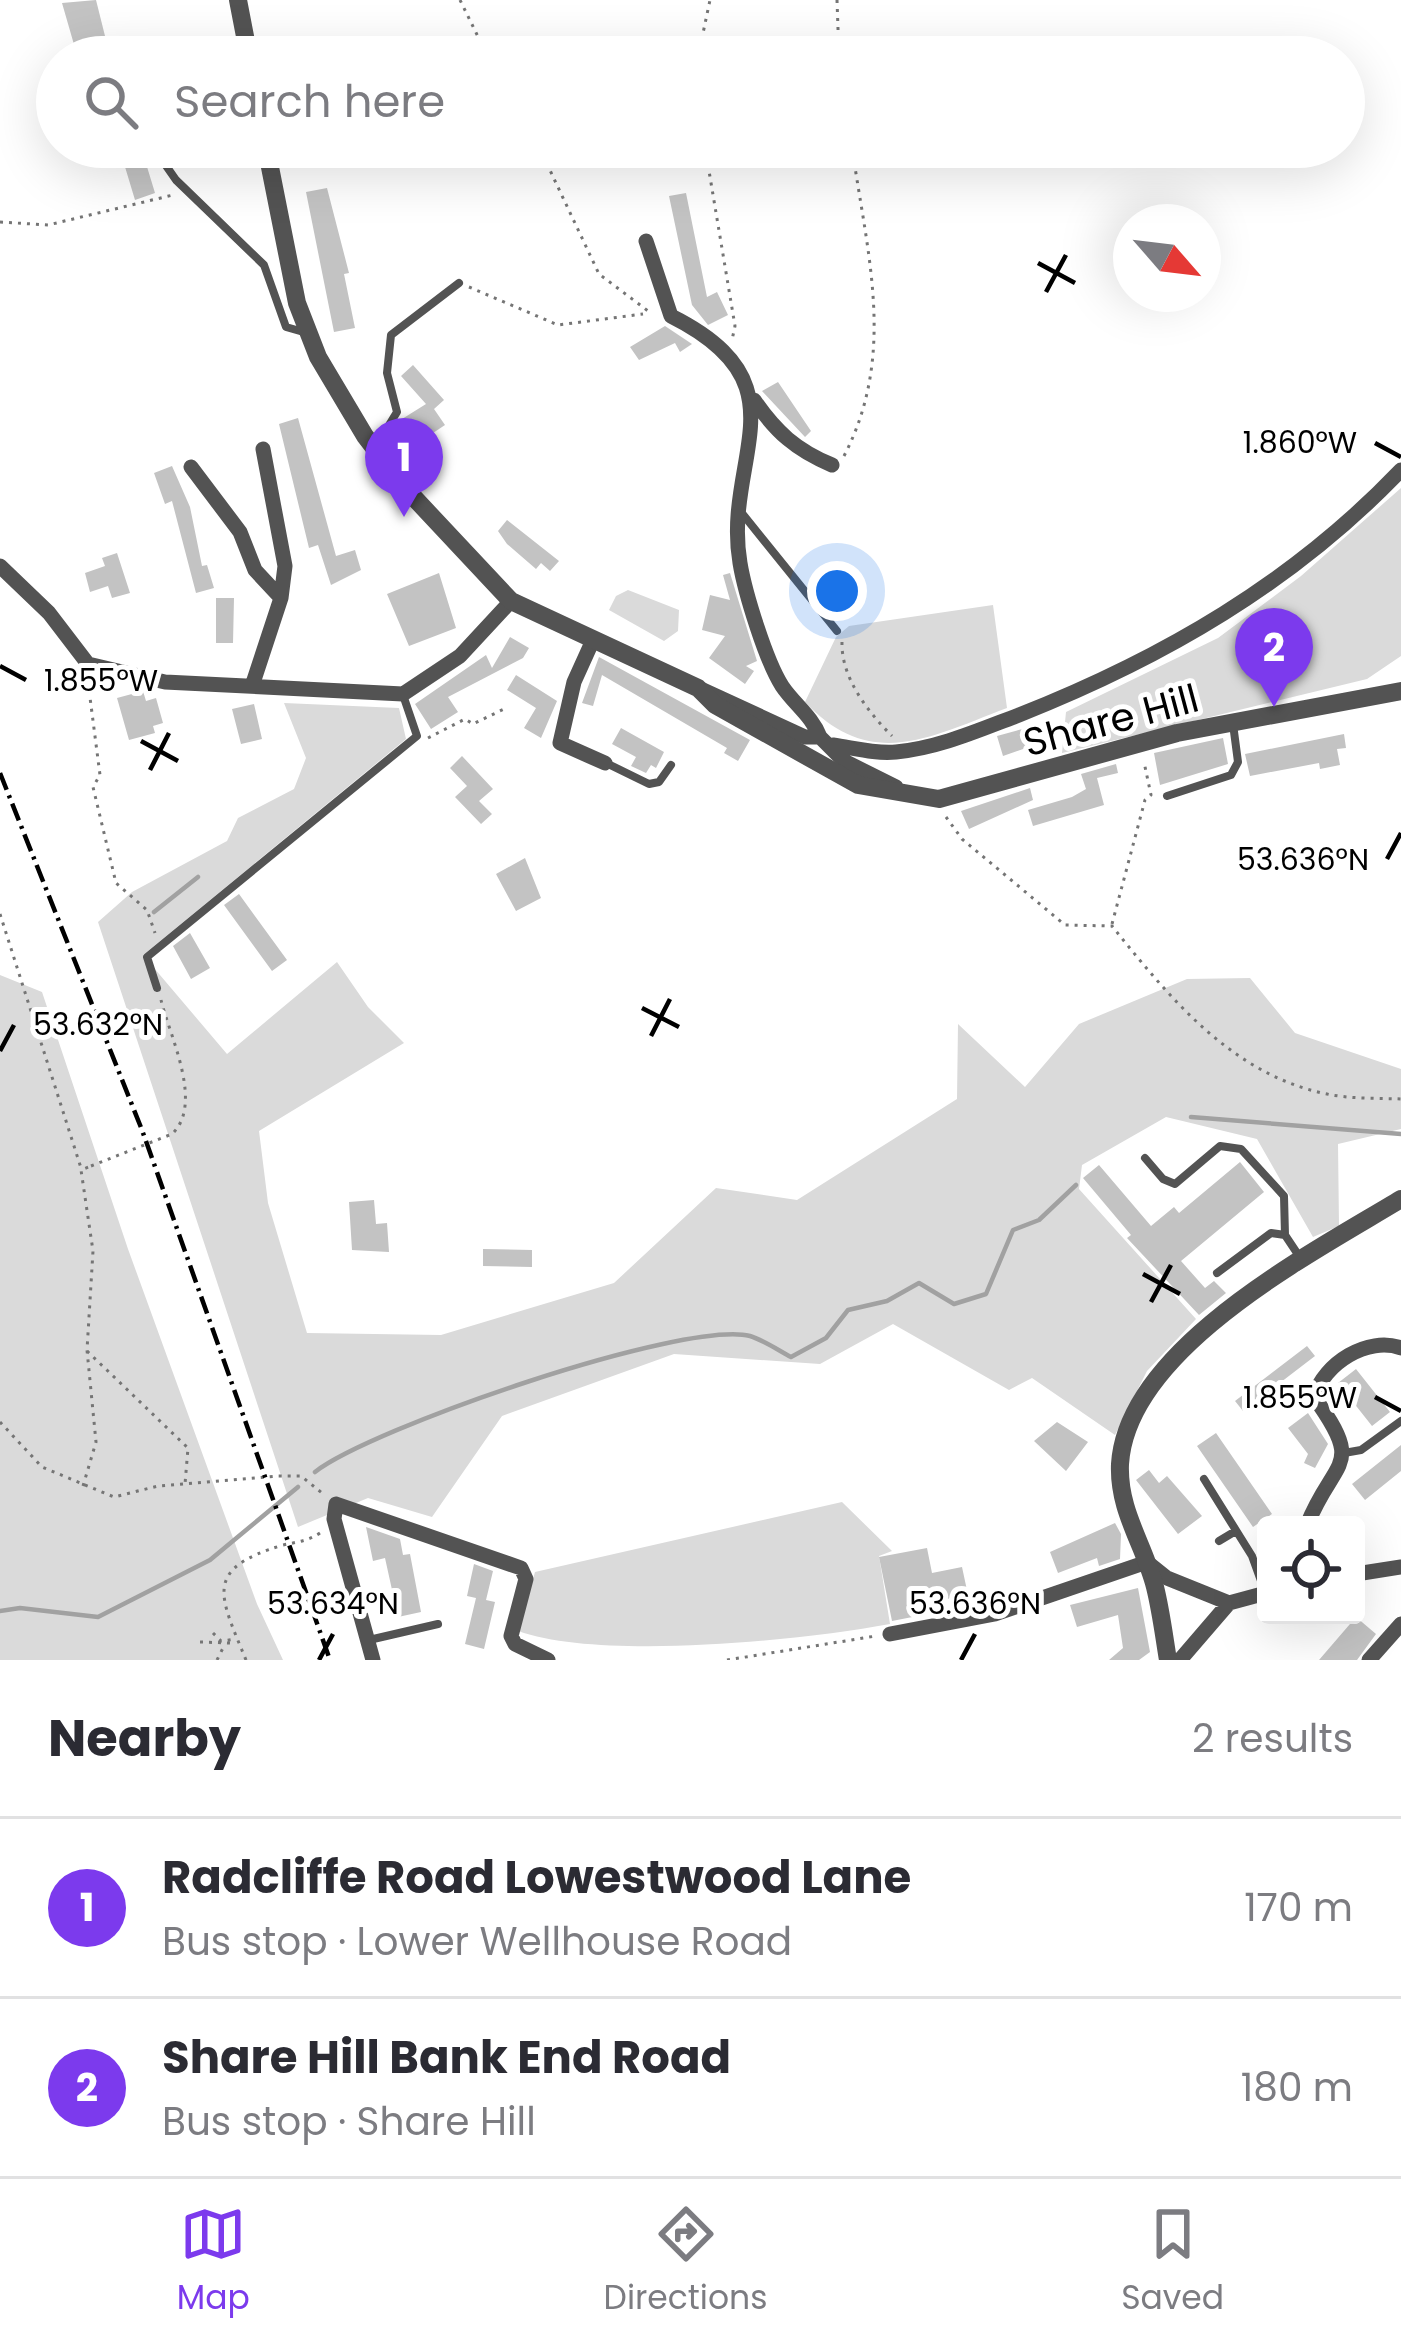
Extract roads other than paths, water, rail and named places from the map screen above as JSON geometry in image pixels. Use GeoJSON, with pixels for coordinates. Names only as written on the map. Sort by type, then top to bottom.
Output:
{"type":"FeatureCollection","features":[{"type":"Feature","properties":{"kind":"street"},"geometry":{"type":"LineString","coordinates":[[238,0],[245,36]]}},
{"type":"Feature","properties":{"kind":"street","name":"Share Hill"},"geometry":{"type":"LineString","coordinates":[[270,168],[297,303],[308,333],[375,448],[484,577],[511,601],[698,688],[715,705],[858,785],[938,799],[1140,742],[1401,691]]}},
{"type":"Feature","properties":{"kind":"street"},"geometry":{"type":"LineString","coordinates":[[646,241],[671,316],[708,334],[772,427],[802,453],[832,465]]}},
{"type":"Feature","properties":{"kind":"street"},"geometry":{"type":"LineString","coordinates":[[750,393],[754,433],[736,506],[740,565],[780,684],[844,760],[910,794]]}},
{"type":"Feature","properties":{"kind":"street"},"geometry":{"type":"LineString","coordinates":[[253,683],[281,598],[285,566],[263,449]]}},
{"type":"Feature","properties":{"kind":"street"},"geometry":{"type":"LineString","coordinates":[[191,467],[240,532],[255,570],[281,598]]}},
{"type":"Feature","properties":{"kind":"street"},"geometry":{"type":"LineString","coordinates":[[698,688],[805,736],[827,741],[901,752],[952,740],[1158,654],[1239,608],[1351,522],[1401,470]]}},
{"type":"Feature","properties":{"kind":"street"},"geometry":{"type":"LineString","coordinates":[[0,566],[49,613],[88,664],[165,682],[403,694],[460,656],[511,601]]}},
{"type":"Feature","properties":{"kind":"street"},"geometry":{"type":"LineString","coordinates":[[593,640],[574,682],[560,743],[605,763]]}},
{"type":"Feature","properties":{"kind":"street"},"geometry":{"type":"LineString","coordinates":[[1168,1660],[1147,1562],[1129,1526],[1122,1491],[1120,1461],[1129,1429],[1168,1367],[1249,1293],[1401,1199]]}},
{"type":"Feature","properties":{"kind":"street"},"geometry":{"type":"LineString","coordinates":[[1312,1516],[1344,1453],[1342,1437],[1315,1397],[1318,1383],[1365,1344],[1385,1342],[1401,1348]]}},
{"type":"Feature","properties":{"kind":"street"},"geometry":{"type":"LineString","coordinates":[[1289,1404],[1300,1396],[1315,1397]]}},
{"type":"Feature","properties":{"kind":"street"},"geometry":{"type":"LineString","coordinates":[[373,1660],[334,1519],[336,1504],[521,1568],[526,1579],[512,1636],[515,1644],[548,1660]]}},
{"type":"Feature","properties":{"kind":"street"},"geometry":{"type":"LineString","coordinates":[[1147,1562],[1181,1584],[1229,1603]]}},
{"type":"Feature","properties":{"kind":"street"},"geometry":{"type":"LineString","coordinates":[[890,1634],[995,1614],[1147,1562]]}},
{"type":"Feature","properties":{"kind":"street"},"geometry":{"type":"LineString","coordinates":[[1365,1573],[1401,1567]]}},
{"type":"Feature","properties":{"kind":"street"},"geometry":{"type":"LineString","coordinates":[[1180,1660],[1229,1603],[1257,1595]]}},
{"type":"Feature","properties":{"kind":"street"},"geometry":{"type":"LineString","coordinates":[[1369,1660],[1401,1624]]}},
{"type":"Feature","properties":{"kind":"lane"},"geometry":{"type":"LineString","coordinates":[[167,168],[264,265],[286,327],[308,333]]}},
{"type":"Feature","properties":{"kind":"lane"},"geometry":{"type":"LineString","coordinates":[[375,448],[397,412],[387,374],[391,334],[460,283]]}},
{"type":"Feature","properties":{"kind":"lane"},"geometry":{"type":"LineString","coordinates":[[736,506],[837,631]]}},
{"type":"Feature","properties":{"kind":"lane"},"geometry":{"type":"LineString","coordinates":[[157,988],[148,957],[159,946],[417,736],[403,694]]}},
{"type":"Feature","properties":{"kind":"lane"},"geometry":{"type":"LineString","coordinates":[[1167,796],[1231,776],[1238,762],[1233,723]]}},
{"type":"Feature","properties":{"kind":"lane"},"geometry":{"type":"LineString","coordinates":[[605,763],[649,784],[659,782],[671,765]]}},
{"type":"Feature","properties":{"kind":"lane"},"geometry":{"type":"LineString","coordinates":[[1145,1158],[1175,1184],[1220,1146],[1241,1149],[1283,1196],[1285,1235],[1301,1261]]}},
{"type":"Feature","properties":{"kind":"lane"},"geometry":{"type":"LineString","coordinates":[[1217,1273],[1271,1233],[1285,1235]]}},
{"type":"Feature","properties":{"kind":"lane"},"geometry":{"type":"LineString","coordinates":[[1344,1453],[1361,1450],[1401,1421]]}},
{"type":"Feature","properties":{"kind":"lane"},"geometry":{"type":"LineString","coordinates":[[1204,1479],[1257,1569]]}},
{"type":"Feature","properties":{"kind":"lane"},"geometry":{"type":"LineString","coordinates":[[1220,1541],[1234,1532]]}},
{"type":"Feature","properties":{"kind":"lane"},"geometry":{"type":"LineString","coordinates":[[367,1641],[438,1624]]}},
{"type":"Feature","properties":{"kind":"waterway"},"geometry":{"type":"LineString","coordinates":[[154,912],[198,877]]}},
{"type":"Feature","properties":{"kind":"waterway"},"geometry":{"type":"LineString","coordinates":[[1191,1117],[1401,1134]]}},
{"type":"Feature","properties":{"kind":"waterway"},"geometry":{"type":"LineString","coordinates":[[315,1472],[347,1453],[460,1405],[598,1360],[714,1335],[750,1336],[791,1357],[826,1338],[848,1310],[887,1301],[919,1283],[954,1304],[986,1294],[1013,1230],[1039,1220],[1076,1185]]}},
{"type":"Feature","properties":{"kind":"waterway"},"geometry":{"type":"LineString","coordinates":[[0,1611],[20,1608],[98,1617],[210,1560],[298,1487]]}},
{"type":"Feature","properties":{"kind":"railway"},"geometry":{"type":"LineString","coordinates":[[0,773],[142,1130],[330,1660]]}},
{"type":"Feature","properties":{"kind":"place","name":"Radcliffe Road Lowestwood Lane"},"geometry":{"type":"Point","coordinates":[404,517]}},
{"type":"Feature","properties":{"kind":"place","name":"Share Hill Bank End Road"},"geometry":{"type":"Point","coordinates":[1274,707]}}]}
